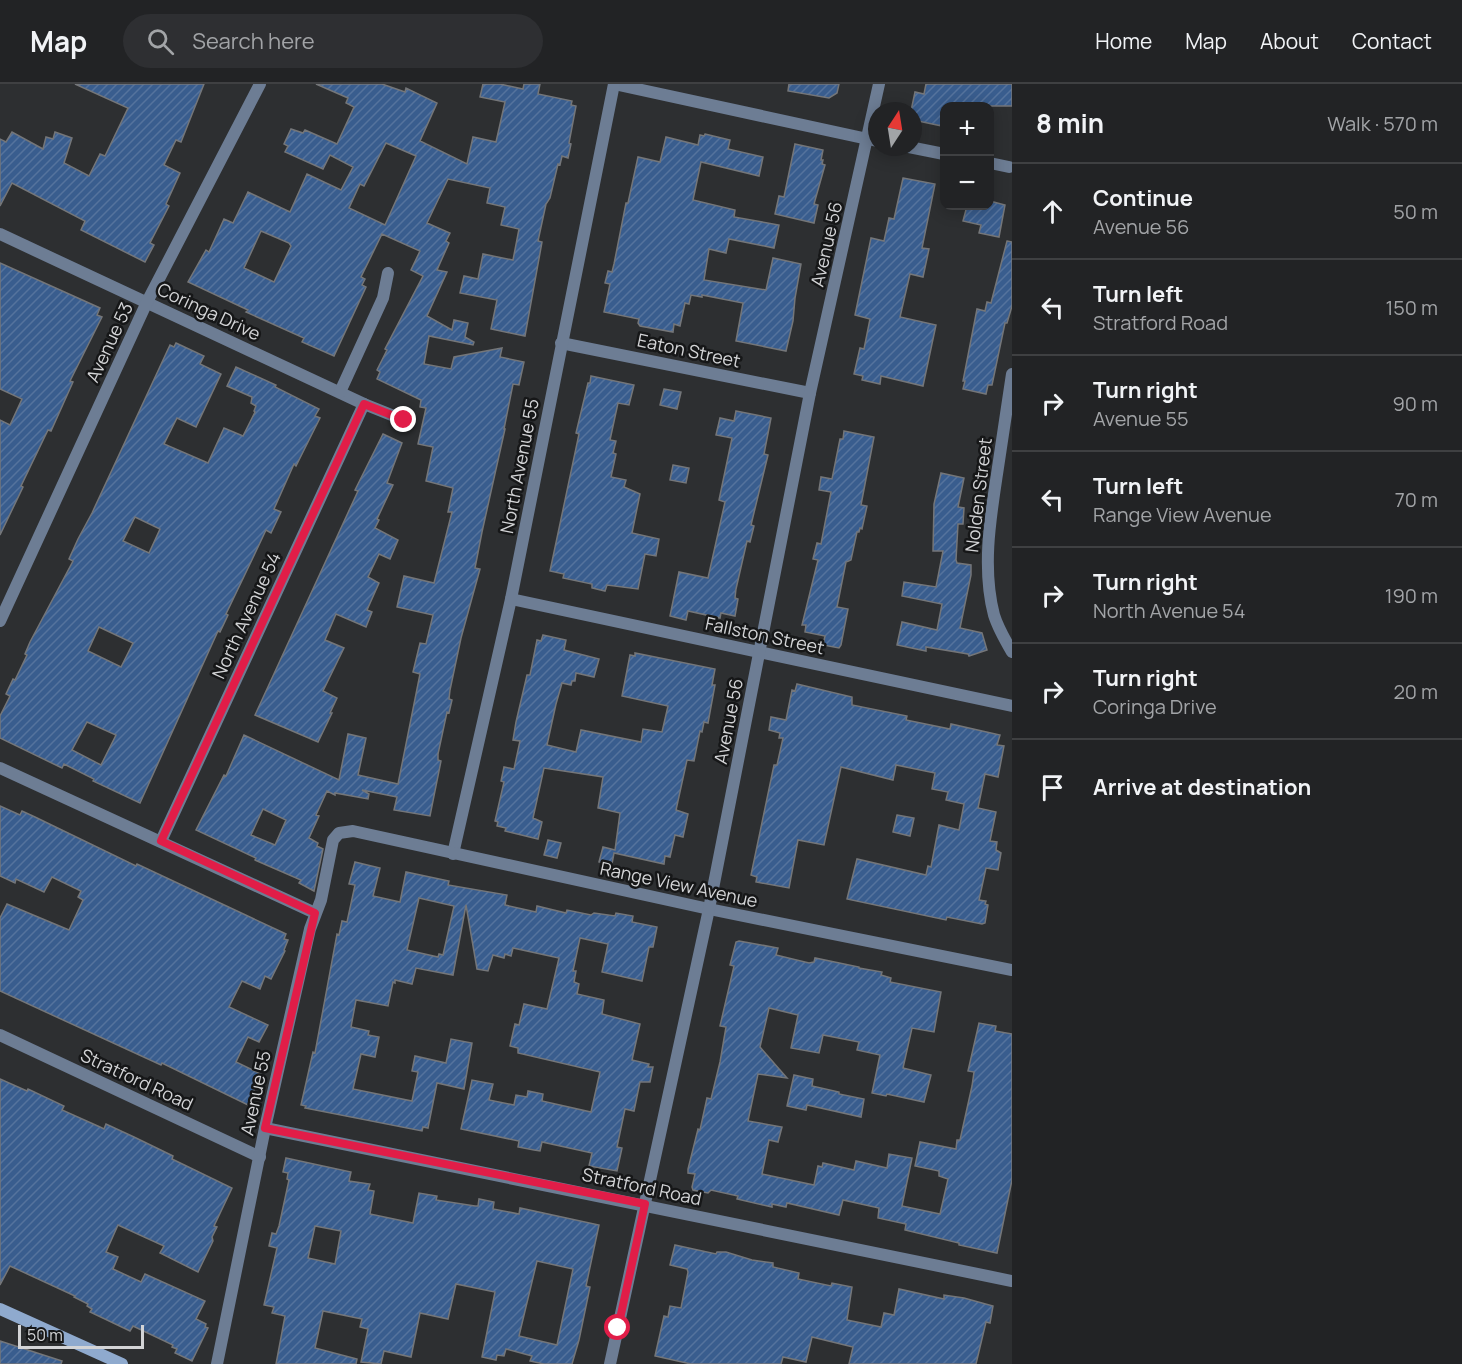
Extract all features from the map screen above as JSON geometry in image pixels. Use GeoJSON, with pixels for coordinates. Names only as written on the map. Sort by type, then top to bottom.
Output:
{"type":"FeatureCollection","features":[{"type":"Feature","properties":{"kind":"street","name":"Avenue 53"},"geometry":{"type":"LineString","coordinates":[[0,621],[147,302],[260,84]]}},
{"type":"Feature","properties":{"kind":"street"},"geometry":{"type":"LineString","coordinates":[[614,84],[868,139]]}},
{"type":"Feature","properties":{"kind":"street","name":"North Avenue 55"},"geometry":{"type":"LineString","coordinates":[[453,854],[511,599],[614,84]]}},
{"type":"Feature","properties":{"kind":"street","name":"Avenue 56"},"geometry":{"type":"LineString","coordinates":[[877,102],[879,84]]}},
{"type":"Feature","properties":{"kind":"street"},"geometry":{"type":"LineString","coordinates":[[922,150],[940,153]]}},
{"type":"Feature","properties":{"kind":"street","name":"Avenue 56"},"geometry":{"type":"LineString","coordinates":[[610,1364],[709,909],[810,393],[869,156]]}},
{"type":"Feature","properties":{"kind":"street"},"geometry":{"type":"LineString","coordinates":[[994,164],[1009,167]]}},
{"type":"Feature","properties":{"kind":"street","name":"Coringa Drive"},"geometry":{"type":"LineString","coordinates":[[0,234],[364,404],[404,420]]}},
{"type":"Feature","properties":{"kind":"street"},"geometry":{"type":"LineString","coordinates":[[340,392],[383,298],[388,273]]}},
{"type":"Feature","properties":{"kind":"street","name":"Eaton Street"},"geometry":{"type":"LineString","coordinates":[[561,343],[810,393]]}},
{"type":"Feature","properties":{"kind":"street","name":"Nolden Street"},"geometry":{"type":"LineString","coordinates":[[1012,374],[990,519],[988,554],[989,584],[994,615],[1012,652]]}},
{"type":"Feature","properties":{"kind":"street","name":"North Avenue 54"},"geometry":{"type":"LineString","coordinates":[[161,841],[364,404]]}},
{"type":"Feature","properties":{"kind":"street","name":"Fallston Street"},"geometry":{"type":"LineString","coordinates":[[511,599],[1012,706]]}},
{"type":"Feature","properties":{"kind":"street"},"geometry":{"type":"LineString","coordinates":[[0,768],[315,913]]}},
{"type":"Feature","properties":{"kind":"street","name":"Range View Avenue"},"geometry":{"type":"LineString","coordinates":[[339,833],[353,831],[709,909],[1012,970]]}},
{"type":"Feature","properties":{"kind":"street","name":"Avenue 55"},"geometry":{"type":"LineString","coordinates":[[217,1364],[265,1128],[315,913],[321,900],[333,840],[339,833]]}},
{"type":"Feature","properties":{"kind":"street","name":"Stratford Road"},"geometry":{"type":"LineString","coordinates":[[0,1035],[260,1157]]}},
{"type":"Feature","properties":{"kind":"street","name":"Stratford Road"},"geometry":{"type":"LineString","coordinates":[[265,1128],[1012,1281]]}},
{"type":"Feature","properties":{"kind":"street"},"geometry":{"type":"LineString","coordinates":[[0,1309],[122,1364]]}},
{"type":"Feature","properties":{"kind":"building"},"geometry":{"type":"Polygon","coordinates":[[[75,84],[204,84],[181,142],[176,140],[164,165],[180,173],[166,204],[169,206],[150,243],[154,245],[145,262],[81,230],[85,221],[12,183],[0,206],[0,139],[6,142],[12,132],[43,149],[46,137],[53,139],[55,132],[72,138],[64,163],[89,176],[100,154],[105,156],[128,108],[75,84]]]}},
{"type":"Feature","properties":{"kind":"building"},"geometry":{"type":"Polygon","coordinates":[[[316,84],[382,84],[405,92],[406,88],[437,103],[420,141],[467,164],[473,137],[496,142],[505,102],[480,97],[483,84],[500,84],[523,89],[524,84],[540,84],[538,94],[572,101],[571,105],[576,106],[568,158],[562,156],[560,165],[558,164],[550,198],[546,204],[538,241],[542,242],[525,336],[491,329],[497,300],[460,293],[464,276],[478,279],[483,254],[513,260],[519,229],[501,225],[505,207],[487,203],[490,188],[448,179],[427,223],[450,233],[446,241],[449,243],[437,270],[447,272],[427,316],[452,330],[454,320],[468,323],[465,337],[474,342],[473,345],[429,336],[424,364],[451,369],[454,357],[502,348],[500,357],[524,362],[519,385],[513,384],[482,532],[475,568],[480,569],[461,638],[450,690],[449,699],[452,700],[449,713],[447,712],[438,754],[438,760],[441,761],[430,816],[394,810],[397,797],[362,790],[369,794],[368,799],[335,793],[335,795],[327,791],[309,838],[323,849],[314,891],[299,883],[301,880],[196,830],[224,775],[226,776],[244,735],[339,780],[348,734],[366,738],[358,775],[398,784],[420,674],[413,672],[420,643],[426,644],[433,615],[397,607],[404,576],[434,583],[452,512],[448,512],[453,488],[426,481],[433,447],[418,444],[426,408],[420,407],[421,400],[377,379],[380,372],[377,370],[387,350],[385,349],[423,276],[411,270],[420,251],[382,234],[361,277],[365,279],[362,285],[366,287],[334,356],[302,342],[304,338],[246,312],[248,310],[188,282],[206,250],[209,252],[224,219],[233,223],[248,192],[290,212],[307,174],[341,190],[353,167],[330,155],[323,169],[285,152],[288,146],[284,144],[291,129],[303,133],[305,130],[337,144],[354,107],[346,103],[348,98],[316,84]],[[386,143],[364,186],[360,184],[349,208],[385,225],[416,156],[386,143]],[[261,231],[244,268],[274,282],[291,246],[261,231]],[[263,809],[251,835],[275,845],[286,820],[263,809]]]}},
{"type":"Feature","properties":{"kind":"building"},"geometry":{"type":"Polygon","coordinates":[[[789,84],[839,84],[837,93],[829,98],[788,91],[789,84]]]}},
{"type":"Feature","properties":{"kind":"building"},"geometry":{"type":"Polygon","coordinates":[[[926,84],[1012,84],[1012,106],[994,106],[994,102],[940,102],[940,126],[922,122],[922,102],[913,102],[915,92],[924,94],[926,84]]]}},
{"type":"Feature","properties":{"kind":"building"},"geometry":{"type":"Polygon","coordinates":[[[705,134],[730,140],[728,149],[763,157],[759,176],[701,162],[693,200],[735,210],[734,217],[779,225],[774,248],[729,239],[726,253],[709,249],[704,280],[766,290],[773,258],[801,264],[793,321],[786,351],[736,341],[743,303],[691,295],[689,304],[685,303],[680,326],[674,324],[673,332],[640,326],[639,319],[604,312],[610,284],[605,283],[608,271],[612,272],[638,157],[660,162],[666,137],[698,145],[700,135],[705,134]]]}},
{"type":"Feature","properties":{"kind":"building"},"geometry":{"type":"Polygon","coordinates":[[[795,144],[823,150],[821,160],[825,165],[814,204],[818,205],[814,223],[775,214],[779,196],[784,197],[795,144]]]}},
{"type":"Feature","properties":{"kind":"building"},"geometry":{"type":"Polygon","coordinates":[[[903,178],[935,184],[922,248],[929,249],[923,277],[910,274],[900,317],[936,325],[923,386],[881,376],[880,384],[862,380],[863,376],[854,374],[860,348],[864,349],[870,319],[855,315],[871,238],[884,241],[889,218],[894,219],[903,178]]]}},
{"type":"Feature","properties":{"kind":"building"},"geometry":{"type":"Polygon","coordinates":[[[994,202],[1005,205],[999,237],[979,233],[981,225],[963,221],[966,210],[994,210],[994,202]]]}},
{"type":"Feature","properties":{"kind":"building"},"geometry":{"type":"Polygon","coordinates":[[[1007,241],[1012,242],[1012,306],[1007,323],[1005,323],[992,385],[988,385],[986,394],[963,389],[965,381],[963,381],[977,309],[985,311],[987,302],[991,303],[1007,241]]]}},
{"type":"Feature","properties":{"kind":"building"},"geometry":{"type":"Polygon","coordinates":[[[0,263],[100,308],[97,315],[102,317],[70,381],[73,382],[51,431],[48,430],[0,535],[0,420],[10,425],[22,399],[0,389],[0,263]]]}},
{"type":"Feature","properties":{"kind":"building"},"geometry":{"type":"Polygon","coordinates":[[[176,343],[204,356],[200,364],[221,374],[196,427],[177,418],[164,444],[208,463],[224,428],[243,436],[256,406],[251,403],[252,397],[227,386],[236,367],[276,385],[275,387],[319,409],[315,416],[320,418],[296,466],[294,464],[274,509],[281,512],[271,533],[266,530],[140,803],[93,781],[94,779],[64,764],[62,768],[0,738],[0,716],[10,696],[6,694],[27,655],[25,654],[30,642],[73,561],[69,559],[78,539],[170,345],[174,347],[176,343]],[[135,517],[123,541],[149,553],[160,529],[135,517]],[[99,627],[88,651],[121,667],[133,643],[99,627]],[[87,722],[72,750],[101,765],[116,735],[87,722]]]}},
{"type":"Feature","properties":{"kind":"building"},"geometry":{"type":"Polygon","coordinates":[[[591,376],[634,385],[629,405],[618,403],[610,440],[616,441],[611,477],[626,480],[624,487],[640,494],[632,533],[659,539],[656,556],[645,554],[638,589],[607,585],[605,591],[592,588],[592,584],[563,578],[564,574],[550,571],[579,434],[576,433],[591,376]]]}},
{"type":"Feature","properties":{"kind":"building"},"geometry":{"type":"Polygon","coordinates":[[[664,389],[681,392],[677,409],[660,405],[664,389]]]}},
{"type":"Feature","properties":{"kind":"building"},"geometry":{"type":"Polygon","coordinates":[[[736,411],[771,418],[764,454],[768,455],[751,525],[754,526],[750,542],[747,541],[736,589],[735,598],[738,599],[735,616],[721,613],[720,618],[688,611],[686,620],[670,616],[679,572],[708,578],[725,502],[719,500],[732,438],[716,435],[720,418],[734,421],[736,411]]]}},
{"type":"Feature","properties":{"kind":"building"},"geometry":{"type":"Polygon","coordinates":[[[844,431],[874,437],[861,505],[867,506],[862,529],[860,528],[857,532],[851,560],[846,562],[837,607],[848,609],[839,648],[823,645],[825,636],[805,632],[806,625],[802,625],[818,560],[813,559],[817,543],[821,544],[831,492],[819,490],[821,477],[832,479],[840,439],[843,439],[844,431]]]}},
{"type":"Feature","properties":{"kind":"building"},"geometry":{"type":"Polygon","coordinates":[[[383,434],[402,443],[387,483],[393,485],[375,528],[398,540],[390,559],[379,554],[368,577],[379,583],[367,610],[372,612],[366,627],[336,614],[325,640],[344,648],[323,691],[337,698],[318,742],[255,715],[358,491],[355,490],[383,434]]]}},
{"type":"Feature","properties":{"kind":"building"},"geometry":{"type":"Polygon","coordinates":[[[673,465],[689,468],[686,483],[670,480],[673,465]]]}},
{"type":"Feature","properties":{"kind":"building"},"geometry":{"type":"Polygon","coordinates":[[[941,473],[964,478],[958,507],[964,508],[963,524],[958,524],[956,560],[957,563],[971,565],[971,575],[960,628],[982,633],[987,650],[969,656],[926,647],[926,651],[897,645],[902,622],[937,630],[942,604],[902,596],[904,582],[936,587],[943,551],[933,551],[934,504],[941,473]]]}},
{"type":"Feature","properties":{"kind":"building"},"geometry":{"type":"Polygon","coordinates":[[[543,635],[566,640],[564,650],[599,659],[594,677],[576,673],[575,681],[572,681],[571,685],[562,683],[556,704],[547,745],[576,752],[581,730],[641,742],[643,729],[662,732],[668,706],[622,696],[630,655],[635,656],[635,653],[715,669],[712,685],[715,685],[708,723],[704,722],[702,732],[700,731],[694,761],[687,760],[676,810],[688,814],[683,837],[675,835],[670,857],[665,856],[664,864],[614,853],[612,864],[599,862],[603,847],[615,850],[620,813],[598,808],[603,777],[544,768],[533,818],[542,822],[538,839],[505,831],[506,828],[497,826],[498,822],[495,821],[504,782],[501,781],[504,767],[514,769],[520,741],[513,740],[516,722],[527,675],[530,675],[537,640],[541,641],[543,635]]]}},
{"type":"Feature","properties":{"kind":"building"},"geometry":{"type":"Polygon","coordinates":[[[797,684],[852,697],[852,705],[907,716],[906,720],[950,729],[951,724],[1000,735],[997,745],[1004,746],[998,777],[985,774],[978,808],[996,812],[990,841],[997,842],[996,850],[1001,853],[998,870],[986,868],[979,900],[986,901],[985,904],[988,905],[985,923],[947,917],[946,920],[847,899],[857,859],[926,875],[928,866],[931,867],[939,825],[959,830],[964,804],[946,800],[948,792],[932,789],[935,773],[896,765],[893,780],[841,767],[824,845],[798,840],[789,888],[756,882],[757,877],[751,875],[774,765],[777,765],[783,738],[779,738],[780,733],[769,730],[771,717],[786,720],[792,690],[795,691],[797,684]]]}},
{"type":"Feature","properties":{"kind":"building"},"geometry":{"type":"Polygon","coordinates":[[[0,806],[20,815],[22,811],[286,934],[284,939],[288,940],[285,951],[271,979],[265,976],[260,989],[242,981],[229,1007],[268,1025],[259,1042],[248,1037],[236,1062],[261,1074],[248,1105],[162,1063],[161,1065],[0,991],[0,918],[7,904],[69,930],[83,900],[78,897],[81,891],[52,877],[44,892],[16,879],[15,883],[0,876],[0,806]]]}},
{"type":"Feature","properties":{"kind":"building"},"geometry":{"type":"Polygon","coordinates":[[[897,815],[914,818],[910,836],[893,832],[897,815]]]}},
{"type":"Feature","properties":{"kind":"building"},"geometry":{"type":"Polygon","coordinates":[[[548,840],[561,843],[557,858],[544,855],[548,840]]]}},
{"type":"Feature","properties":{"kind":"building"},"geometry":{"type":"Polygon","coordinates":[[[355,862],[380,868],[373,896],[400,902],[406,872],[449,881],[448,885],[507,895],[505,905],[536,912],[537,906],[566,913],[567,910],[591,915],[594,913],[615,916],[616,913],[633,916],[632,922],[657,927],[653,947],[649,947],[642,981],[602,972],[608,944],[580,938],[573,971],[576,971],[574,982],[579,984],[577,994],[604,1000],[602,1014],[640,1024],[632,1060],[653,1067],[650,1082],[640,1082],[634,1111],[625,1109],[617,1147],[622,1148],[617,1171],[589,1166],[592,1153],[542,1142],[540,1151],[534,1150],[518,1147],[519,1141],[461,1129],[472,1080],[493,1084],[489,1100],[514,1105],[516,1095],[527,1097],[528,1091],[543,1094],[542,1101],[591,1112],[600,1072],[518,1053],[518,1048],[510,1046],[515,1024],[519,1025],[524,1004],[547,1009],[559,958],[513,948],[511,956],[505,954],[504,958],[493,955],[488,971],[477,969],[466,905],[453,975],[416,968],[412,984],[395,980],[395,983],[393,982],[388,1006],[356,1000],[351,1027],[369,1031],[368,1035],[379,1037],[375,1057],[361,1054],[353,1089],[412,1101],[418,1072],[412,1071],[415,1056],[446,1063],[451,1039],[472,1043],[464,1089],[437,1083],[428,1128],[423,1127],[422,1131],[305,1108],[306,1106],[301,1105],[313,1052],[315,1053],[337,934],[339,935],[342,921],[347,922],[355,885],[349,884],[355,862]],[[419,898],[407,950],[438,957],[439,954],[443,955],[454,906],[419,898]]]}},
{"type":"Feature","properties":{"kind":"building"},"geometry":{"type":"Polygon","coordinates":[[[736,942],[778,948],[776,955],[809,963],[814,962],[815,958],[882,972],[881,975],[891,978],[890,982],[941,992],[934,1032],[912,1028],[903,1068],[931,1075],[924,1102],[872,1093],[880,1055],[857,1050],[859,1042],[823,1035],[819,1053],[791,1048],[798,1015],[769,1008],[760,1047],[787,1078],[758,1074],[748,1121],[782,1127],[778,1142],[769,1140],[762,1174],[814,1185],[818,1166],[822,1167],[823,1163],[854,1170],[856,1161],[887,1168],[889,1154],[912,1158],[902,1206],[940,1214],[948,1179],[939,1176],[939,1171],[915,1166],[920,1142],[956,1149],[972,1086],[974,1072],[968,1071],[979,1023],[996,1026],[995,1031],[1012,1034],[1012,1180],[997,1253],[905,1230],[906,1224],[878,1218],[879,1208],[843,1200],[839,1215],[787,1203],[786,1207],[772,1204],[772,1207],[711,1190],[708,1193],[693,1190],[695,1174],[688,1173],[688,1169],[707,1098],[711,1099],[720,1062],[726,1027],[720,1026],[734,966],[730,965],[736,942]]]}},
{"type":"Feature","properties":{"kind":"building"},"geometry":{"type":"Polygon","coordinates":[[[794,1075],[813,1079],[812,1086],[864,1099],[861,1117],[807,1105],[806,1110],[787,1106],[794,1075]]]}},
{"type":"Feature","properties":{"kind":"building"},"geometry":{"type":"Polygon","coordinates":[[[0,1079],[64,1106],[62,1110],[104,1129],[106,1124],[134,1137],[173,1156],[172,1159],[232,1188],[214,1226],[217,1227],[212,1237],[213,1241],[198,1272],[160,1253],[164,1246],[118,1225],[106,1252],[118,1257],[113,1269],[141,1282],[145,1274],[205,1301],[196,1319],[206,1324],[205,1327],[208,1328],[192,1361],[175,1353],[177,1349],[172,1347],[173,1345],[133,1326],[130,1331],[90,1312],[92,1309],[87,1306],[88,1304],[75,1296],[10,1266],[0,1285],[0,1079]]]}},
{"type":"Feature","properties":{"kind":"building"},"geometry":{"type":"Polygon","coordinates":[[[286,1158],[351,1172],[349,1181],[370,1184],[368,1190],[374,1191],[370,1214],[413,1223],[419,1193],[437,1196],[436,1200],[475,1206],[478,1206],[479,1199],[494,1202],[493,1209],[519,1214],[520,1208],[599,1225],[586,1286],[590,1287],[572,1364],[544,1364],[530,1361],[532,1356],[506,1349],[504,1356],[497,1355],[496,1360],[482,1357],[495,1292],[456,1284],[448,1319],[420,1313],[411,1357],[384,1351],[381,1364],[361,1362],[368,1329],[360,1327],[362,1319],[323,1311],[315,1348],[357,1359],[356,1364],[276,1364],[285,1316],[272,1313],[274,1307],[264,1305],[277,1248],[269,1246],[272,1233],[276,1234],[279,1226],[289,1180],[287,1179],[288,1173],[283,1172],[286,1158]],[[315,1226],[308,1258],[335,1264],[341,1231],[315,1226]],[[537,1261],[519,1336],[557,1345],[573,1269],[537,1261]]]}},
{"type":"Feature","properties":{"kind":"building"},"geometry":{"type":"Polygon","coordinates":[[[675,1245],[716,1254],[726,1252],[752,1260],[773,1263],[773,1267],[799,1273],[798,1279],[831,1286],[832,1283],[852,1287],[847,1320],[881,1327],[884,1313],[894,1315],[899,1289],[944,1299],[944,1295],[964,1298],[993,1306],[990,1323],[986,1322],[976,1364],[849,1364],[853,1347],[812,1337],[806,1362],[783,1357],[781,1364],[691,1364],[655,1356],[664,1316],[668,1317],[670,1306],[681,1308],[688,1272],[687,1269],[670,1265],[675,1245]]]}},
{"type":"Feature","properties":{"kind":"building"},"geometry":{"type":"Polygon","coordinates":[[[0,1341],[62,1361],[61,1364],[0,1364],[0,1341]]]}},
{"type":"Feature","properties":{"kind":"route"},"geometry":{"type":"LineString","coordinates":[[404,420],[364,404],[161,841],[315,913],[265,1128],[645,1204],[618,1328]]}}]}
